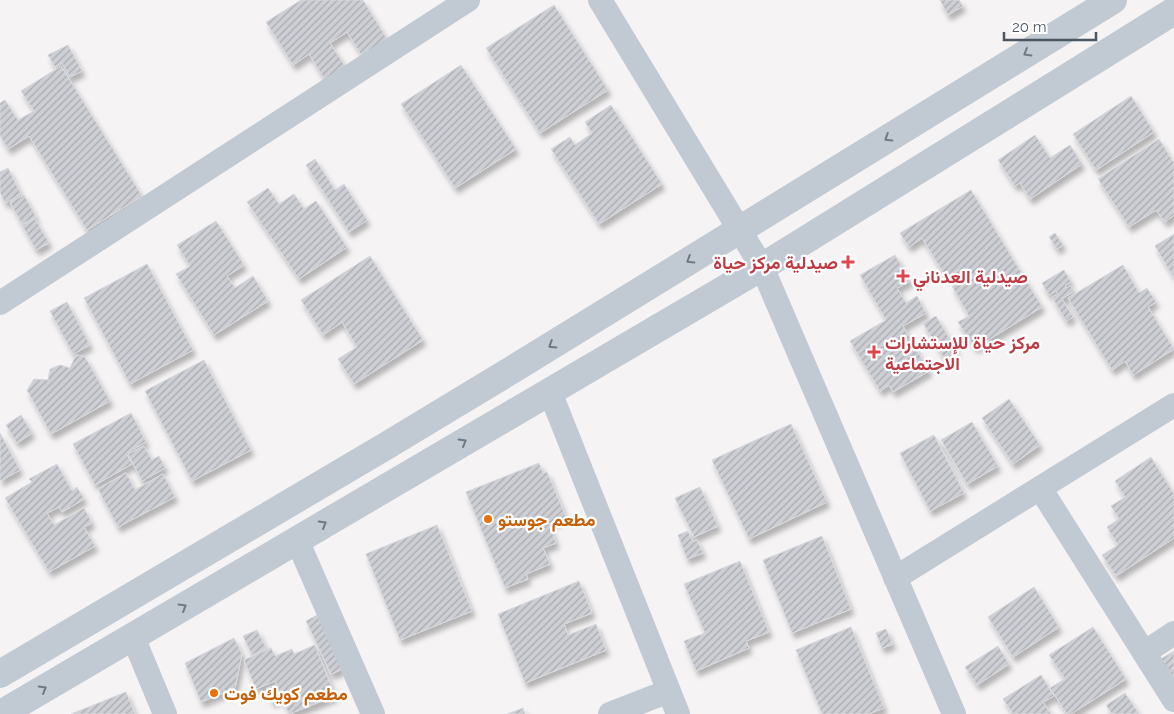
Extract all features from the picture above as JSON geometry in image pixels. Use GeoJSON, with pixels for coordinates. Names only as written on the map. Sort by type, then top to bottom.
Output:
{"type":"FeatureCollection","features":[{"type":"Feature","properties":{"kind":"street"},"geometry":{"type":"LineString","coordinates":[[0,303],[468,0]]}},
{"type":"Feature","properties":{"kind":"street"},"geometry":{"type":"LineString","coordinates":[[600,0],[762,267],[954,714]]}},
{"type":"Feature","properties":{"kind":"street"},"geometry":{"type":"LineString","coordinates":[[0,674],[394,441],[1113,0]]}},
{"type":"Feature","properties":{"kind":"street"},"geometry":{"type":"LineString","coordinates":[[1,714],[762,267],[1174,11]]}},
{"type":"Feature","properties":{"kind":"street"},"geometry":{"type":"LineString","coordinates":[[550,392],[678,714]]}},
{"type":"Feature","properties":{"kind":"street"},"geometry":{"type":"LineString","coordinates":[[895,578],[1174,405]]}},
{"type":"Feature","properties":{"kind":"street"},"geometry":{"type":"LineString","coordinates":[[1040,488],[1174,700]]}},
{"type":"Feature","properties":{"kind":"street"},"geometry":{"type":"LineString","coordinates":[[297,540],[373,714]]}},
{"type":"Feature","properties":{"kind":"street"},"geometry":{"type":"LineString","coordinates":[[1144,652],[1174,633]]}},
{"type":"Feature","properties":{"kind":"street"},"geometry":{"type":"LineString","coordinates":[[133,637],[165,714]]}},
{"type":"Feature","properties":{"kind":"street"},"geometry":{"type":"LineString","coordinates":[[610,714],[669,691]]}},
{"type":"Feature","properties":{"kind":"building"},"geometry":{"type":"Polygon","coordinates":[[[301,0],[363,0],[387,39],[362,56],[347,32],[330,43],[345,66],[325,80],[309,54],[293,65],[266,22],[301,0]]]}},
{"type":"Feature","properties":{"kind":"building"},"geometry":{"type":"Polygon","coordinates":[[[940,0],[959,0],[963,6],[948,15],[940,0]]]}},
{"type":"Feature","properties":{"kind":"building"},"geometry":{"type":"Polygon","coordinates":[[[554,5],[608,90],[540,133],[486,48],[554,5]]]}},
{"type":"Feature","properties":{"kind":"building"},"geometry":{"type":"Polygon","coordinates":[[[68,45],[82,71],[70,77],[62,63],[55,67],[48,55],[68,45]]]}},
{"type":"Feature","properties":{"kind":"building"},"geometry":{"type":"Polygon","coordinates":[[[461,65],[516,149],[455,188],[401,104],[461,65]]]}},
{"type":"Feature","properties":{"kind":"building"},"geometry":{"type":"Polygon","coordinates":[[[61,66],[142,196],[87,230],[29,136],[8,149],[0,136],[0,103],[5,100],[18,120],[34,111],[21,91],[61,66]]]}},
{"type":"Feature","properties":{"kind":"building"},"geometry":{"type":"Polygon","coordinates":[[[1131,96],[1154,132],[1096,170],[1073,134],[1131,96]]]}},
{"type":"Feature","properties":{"kind":"building"},"geometry":{"type":"Polygon","coordinates":[[[611,105],[662,184],[599,224],[551,149],[570,137],[575,145],[592,133],[585,122],[611,105]]]}},
{"type":"Feature","properties":{"kind":"building"},"geometry":{"type":"Polygon","coordinates":[[[1035,135],[1050,158],[1070,145],[1082,164],[1030,199],[1020,183],[1015,186],[998,160],[1035,135]]]}},
{"type":"Feature","properties":{"kind":"building"},"geometry":{"type":"Polygon","coordinates":[[[1159,139],[1174,163],[1174,215],[1165,222],[1156,210],[1129,227],[1098,179],[1159,139]]]}},
{"type":"Feature","properties":{"kind":"building"},"geometry":{"type":"Polygon","coordinates":[[[315,159],[335,190],[344,184],[367,220],[349,232],[306,165],[315,159]]]}},
{"type":"Feature","properties":{"kind":"building"},"geometry":{"type":"Polygon","coordinates":[[[8,168],[21,194],[5,203],[0,192],[0,172],[8,168]]]}},
{"type":"Feature","properties":{"kind":"building"},"geometry":{"type":"Polygon","coordinates":[[[268,188],[279,204],[294,194],[304,209],[316,201],[347,247],[299,279],[247,202],[268,188]]]}},
{"type":"Feature","properties":{"kind":"building"},"geometry":{"type":"Polygon","coordinates":[[[971,190],[1042,307],[975,348],[958,322],[969,316],[952,286],[964,279],[959,270],[946,277],[922,238],[909,247],[900,233],[971,190]]]}},
{"type":"Feature","properties":{"kind":"building"},"geometry":{"type":"Polygon","coordinates":[[[24,195],[36,217],[22,224],[10,202],[24,195]]]}},
{"type":"Feature","properties":{"kind":"building"},"geometry":{"type":"Polygon","coordinates":[[[35,219],[49,243],[36,250],[22,225],[35,219]]]}},
{"type":"Feature","properties":{"kind":"building"},"geometry":{"type":"Polygon","coordinates":[[[216,221],[244,265],[227,276],[235,288],[253,276],[268,301],[214,335],[176,274],[190,266],[177,245],[216,221]]]}},
{"type":"Feature","properties":{"kind":"building"},"geometry":{"type":"Polygon","coordinates":[[[1055,233],[1063,245],[1057,249],[1049,237],[1055,233]]]}},
{"type":"Feature","properties":{"kind":"building"},"geometry":{"type":"Polygon","coordinates":[[[1174,234],[1174,278],[1155,246],[1174,234]]]}},
{"type":"Feature","properties":{"kind":"building"},"geometry":{"type":"Polygon","coordinates":[[[895,255],[910,281],[897,288],[906,303],[917,296],[926,313],[903,326],[929,371],[893,392],[889,385],[880,391],[850,341],[886,320],[860,275],[895,255]]]}},
{"type":"Feature","properties":{"kind":"building"},"geometry":{"type":"Polygon","coordinates":[[[370,256],[423,340],[354,384],[338,359],[357,347],[342,322],[323,335],[301,300],[370,256]]]}},
{"type":"Feature","properties":{"kind":"building"},"geometry":{"type":"Polygon","coordinates":[[[147,264],[193,350],[130,384],[84,298],[147,264]]]}},
{"type":"Feature","properties":{"kind":"building"},"geometry":{"type":"Polygon","coordinates":[[[1123,265],[1139,293],[1147,288],[1156,302],[1148,307],[1174,349],[1133,375],[1125,361],[1112,370],[1068,298],[1123,265]]]}},
{"type":"Feature","properties":{"kind":"building"},"geometry":{"type":"Polygon","coordinates":[[[1064,270],[1071,282],[1065,285],[1067,288],[1070,285],[1074,291],[1062,299],[1073,317],[1066,321],[1052,297],[1058,294],[1056,291],[1049,295],[1042,283],[1064,270]]]}},
{"type":"Feature","properties":{"kind":"building"},"geometry":{"type":"Polygon","coordinates":[[[67,302],[90,345],[73,354],[50,311],[67,302]]]}},
{"type":"Feature","properties":{"kind":"building"},"geometry":{"type":"Polygon","coordinates":[[[936,316],[957,351],[944,358],[923,323],[936,316]]]}},
{"type":"Feature","properties":{"kind":"building"},"geometry":{"type":"Polygon","coordinates":[[[76,355],[85,357],[110,401],[51,434],[27,390],[34,379],[48,380],[50,369],[60,365],[70,368],[76,355]]]}},
{"type":"Feature","properties":{"kind":"building"},"geometry":{"type":"Polygon","coordinates":[[[204,360],[251,450],[192,481],[145,391],[204,360]]]}},
{"type":"Feature","properties":{"kind":"building"},"geometry":{"type":"Polygon","coordinates":[[[1009,399],[1040,445],[1013,464],[982,418],[1009,399]]]}},
{"type":"Feature","properties":{"kind":"building"},"geometry":{"type":"Polygon","coordinates":[[[131,413],[146,442],[126,453],[132,464],[95,485],[73,444],[131,413]]]}},
{"type":"Feature","properties":{"kind":"building"},"geometry":{"type":"Polygon","coordinates":[[[21,415],[32,433],[17,443],[6,425],[21,415]]]}},
{"type":"Feature","properties":{"kind":"building"},"geometry":{"type":"Polygon","coordinates":[[[972,422],[998,466],[967,484],[941,440],[972,422]]]}},
{"type":"Feature","properties":{"kind":"building"},"geometry":{"type":"Polygon","coordinates":[[[791,424],[827,502],[749,539],[712,460],[791,424]]]}},
{"type":"Feature","properties":{"kind":"building"},"geometry":{"type":"Polygon","coordinates":[[[0,433],[20,470],[0,481],[0,433]]]}},
{"type":"Feature","properties":{"kind":"building"},"geometry":{"type":"Polygon","coordinates":[[[934,435],[964,493],[930,511],[900,453],[934,435]]]}},
{"type":"Feature","properties":{"kind":"building"},"geometry":{"type":"Polygon","coordinates":[[[144,446],[152,460],[159,456],[165,468],[142,481],[128,454],[144,446]]]}},
{"type":"Feature","properties":{"kind":"building"},"geometry":{"type":"Polygon","coordinates":[[[1151,457],[1174,494],[1174,538],[1116,576],[1102,555],[1118,545],[1107,527],[1119,519],[1111,506],[1125,497],[1115,481],[1151,457]]]}},
{"type":"Feature","properties":{"kind":"building"},"geometry":{"type":"Polygon","coordinates":[[[539,463],[543,473],[547,472],[566,517],[549,524],[556,543],[543,548],[550,564],[526,574],[528,579],[505,588],[466,492],[539,463]]]}},
{"type":"Feature","properties":{"kind":"building"},"geometry":{"type":"Polygon","coordinates":[[[57,464],[72,491],[77,487],[84,499],[62,512],[59,507],[47,513],[54,525],[84,508],[92,523],[84,527],[95,546],[49,572],[5,498],[32,482],[29,479],[57,464]]]}},
{"type":"Feature","properties":{"kind":"building"},"geometry":{"type":"Polygon","coordinates":[[[126,473],[135,490],[163,474],[175,497],[118,527],[98,489],[126,473]]]}},
{"type":"Feature","properties":{"kind":"building"},"geometry":{"type":"Polygon","coordinates":[[[700,487],[718,526],[694,537],[675,498],[700,487]]]}},
{"type":"Feature","properties":{"kind":"building"},"geometry":{"type":"Polygon","coordinates":[[[437,525],[472,611],[400,640],[366,554],[437,525]]]}},
{"type":"Feature","properties":{"kind":"building"},"geometry":{"type":"Polygon","coordinates":[[[688,531],[693,542],[697,540],[703,553],[687,559],[678,535],[688,531]]]}},
{"type":"Feature","properties":{"kind":"building"},"geometry":{"type":"Polygon","coordinates":[[[822,536],[851,609],[792,633],[763,560],[822,536]]]}},
{"type":"Feature","properties":{"kind":"building"},"geometry":{"type":"Polygon","coordinates":[[[740,561],[769,632],[746,641],[749,648],[696,671],[684,641],[705,633],[684,584],[740,561]]]}},
{"type":"Feature","properties":{"kind":"building"},"geometry":{"type":"Polygon","coordinates":[[[579,581],[592,613],[564,624],[568,635],[596,624],[606,650],[525,683],[498,614],[579,581]]]}},
{"type":"Feature","properties":{"kind":"building"},"geometry":{"type":"Polygon","coordinates":[[[1034,587],[1059,627],[1013,657],[988,617],[1034,587]]]}},
{"type":"Feature","properties":{"kind":"building"},"geometry":{"type":"Polygon","coordinates":[[[317,615],[343,669],[331,674],[306,621],[317,615]]]}},
{"type":"Feature","properties":{"kind":"building"},"geometry":{"type":"Polygon","coordinates":[[[851,627],[884,708],[868,714],[822,714],[796,650],[851,627]]]}},
{"type":"Feature","properties":{"kind":"building"},"geometry":{"type":"Polygon","coordinates":[[[1093,627],[1126,679],[1071,714],[1067,714],[1050,688],[1065,679],[1049,655],[1093,627]]]}},
{"type":"Feature","properties":{"kind":"building"},"geometry":{"type":"Polygon","coordinates":[[[886,629],[893,644],[882,648],[876,633],[886,629]]]}},
{"type":"Feature","properties":{"kind":"building"},"geometry":{"type":"Polygon","coordinates":[[[257,630],[266,648],[252,655],[243,636],[257,630]]]}},
{"type":"Feature","properties":{"kind":"building"},"geometry":{"type":"Polygon","coordinates":[[[234,638],[242,654],[235,688],[201,702],[185,663],[234,638]]]}},
{"type":"Feature","properties":{"kind":"building"},"geometry":{"type":"Polygon","coordinates":[[[315,645],[335,696],[289,714],[282,698],[272,702],[267,688],[277,685],[275,681],[256,689],[244,660],[271,648],[275,656],[292,649],[294,654],[315,645]]]}},
{"type":"Feature","properties":{"kind":"building"},"geometry":{"type":"Polygon","coordinates":[[[998,646],[1009,664],[977,685],[965,667],[998,646]]]}},
{"type":"Feature","properties":{"kind":"building"},"geometry":{"type":"Polygon","coordinates":[[[1174,651],[1174,684],[1159,660],[1174,651]]]}},
{"type":"Feature","properties":{"kind":"building"},"geometry":{"type":"Polygon","coordinates":[[[1041,675],[1054,696],[1043,702],[1051,714],[1013,714],[1003,699],[1041,675]]]}},
{"type":"Feature","properties":{"kind":"building"},"geometry":{"type":"Polygon","coordinates":[[[126,692],[135,714],[71,714],[126,692]]]}},
{"type":"Feature","properties":{"kind":"building"},"geometry":{"type":"Polygon","coordinates":[[[1125,693],[1139,714],[1112,714],[1106,705],[1125,693]]]}},
{"type":"Feature","properties":{"kind":"building"},"geometry":{"type":"Polygon","coordinates":[[[523,708],[525,714],[507,714],[523,708]]]}},
{"type":"Feature","properties":{"kind":"place","name":"صيدلية مركز حياة"},"geometry":{"type":"Point","coordinates":[848,262]}},
{"type":"Feature","properties":{"kind":"place","name":"صيدلية العدناني"},"geometry":{"type":"Point","coordinates":[903,276]}},
{"type":"Feature","properties":{"kind":"place","name":"مركز حياة للإستشارات الاجتماعية"},"geometry":{"type":"Point","coordinates":[874,352]}},
{"type":"Feature","properties":{"kind":"place","name":"مطعم جوستو"},"geometry":{"type":"Point","coordinates":[488,519]}},
{"type":"Feature","properties":{"kind":"place","name":"مطعم كويك فوت"},"geometry":{"type":"Point","coordinates":[214,693]}}]}
